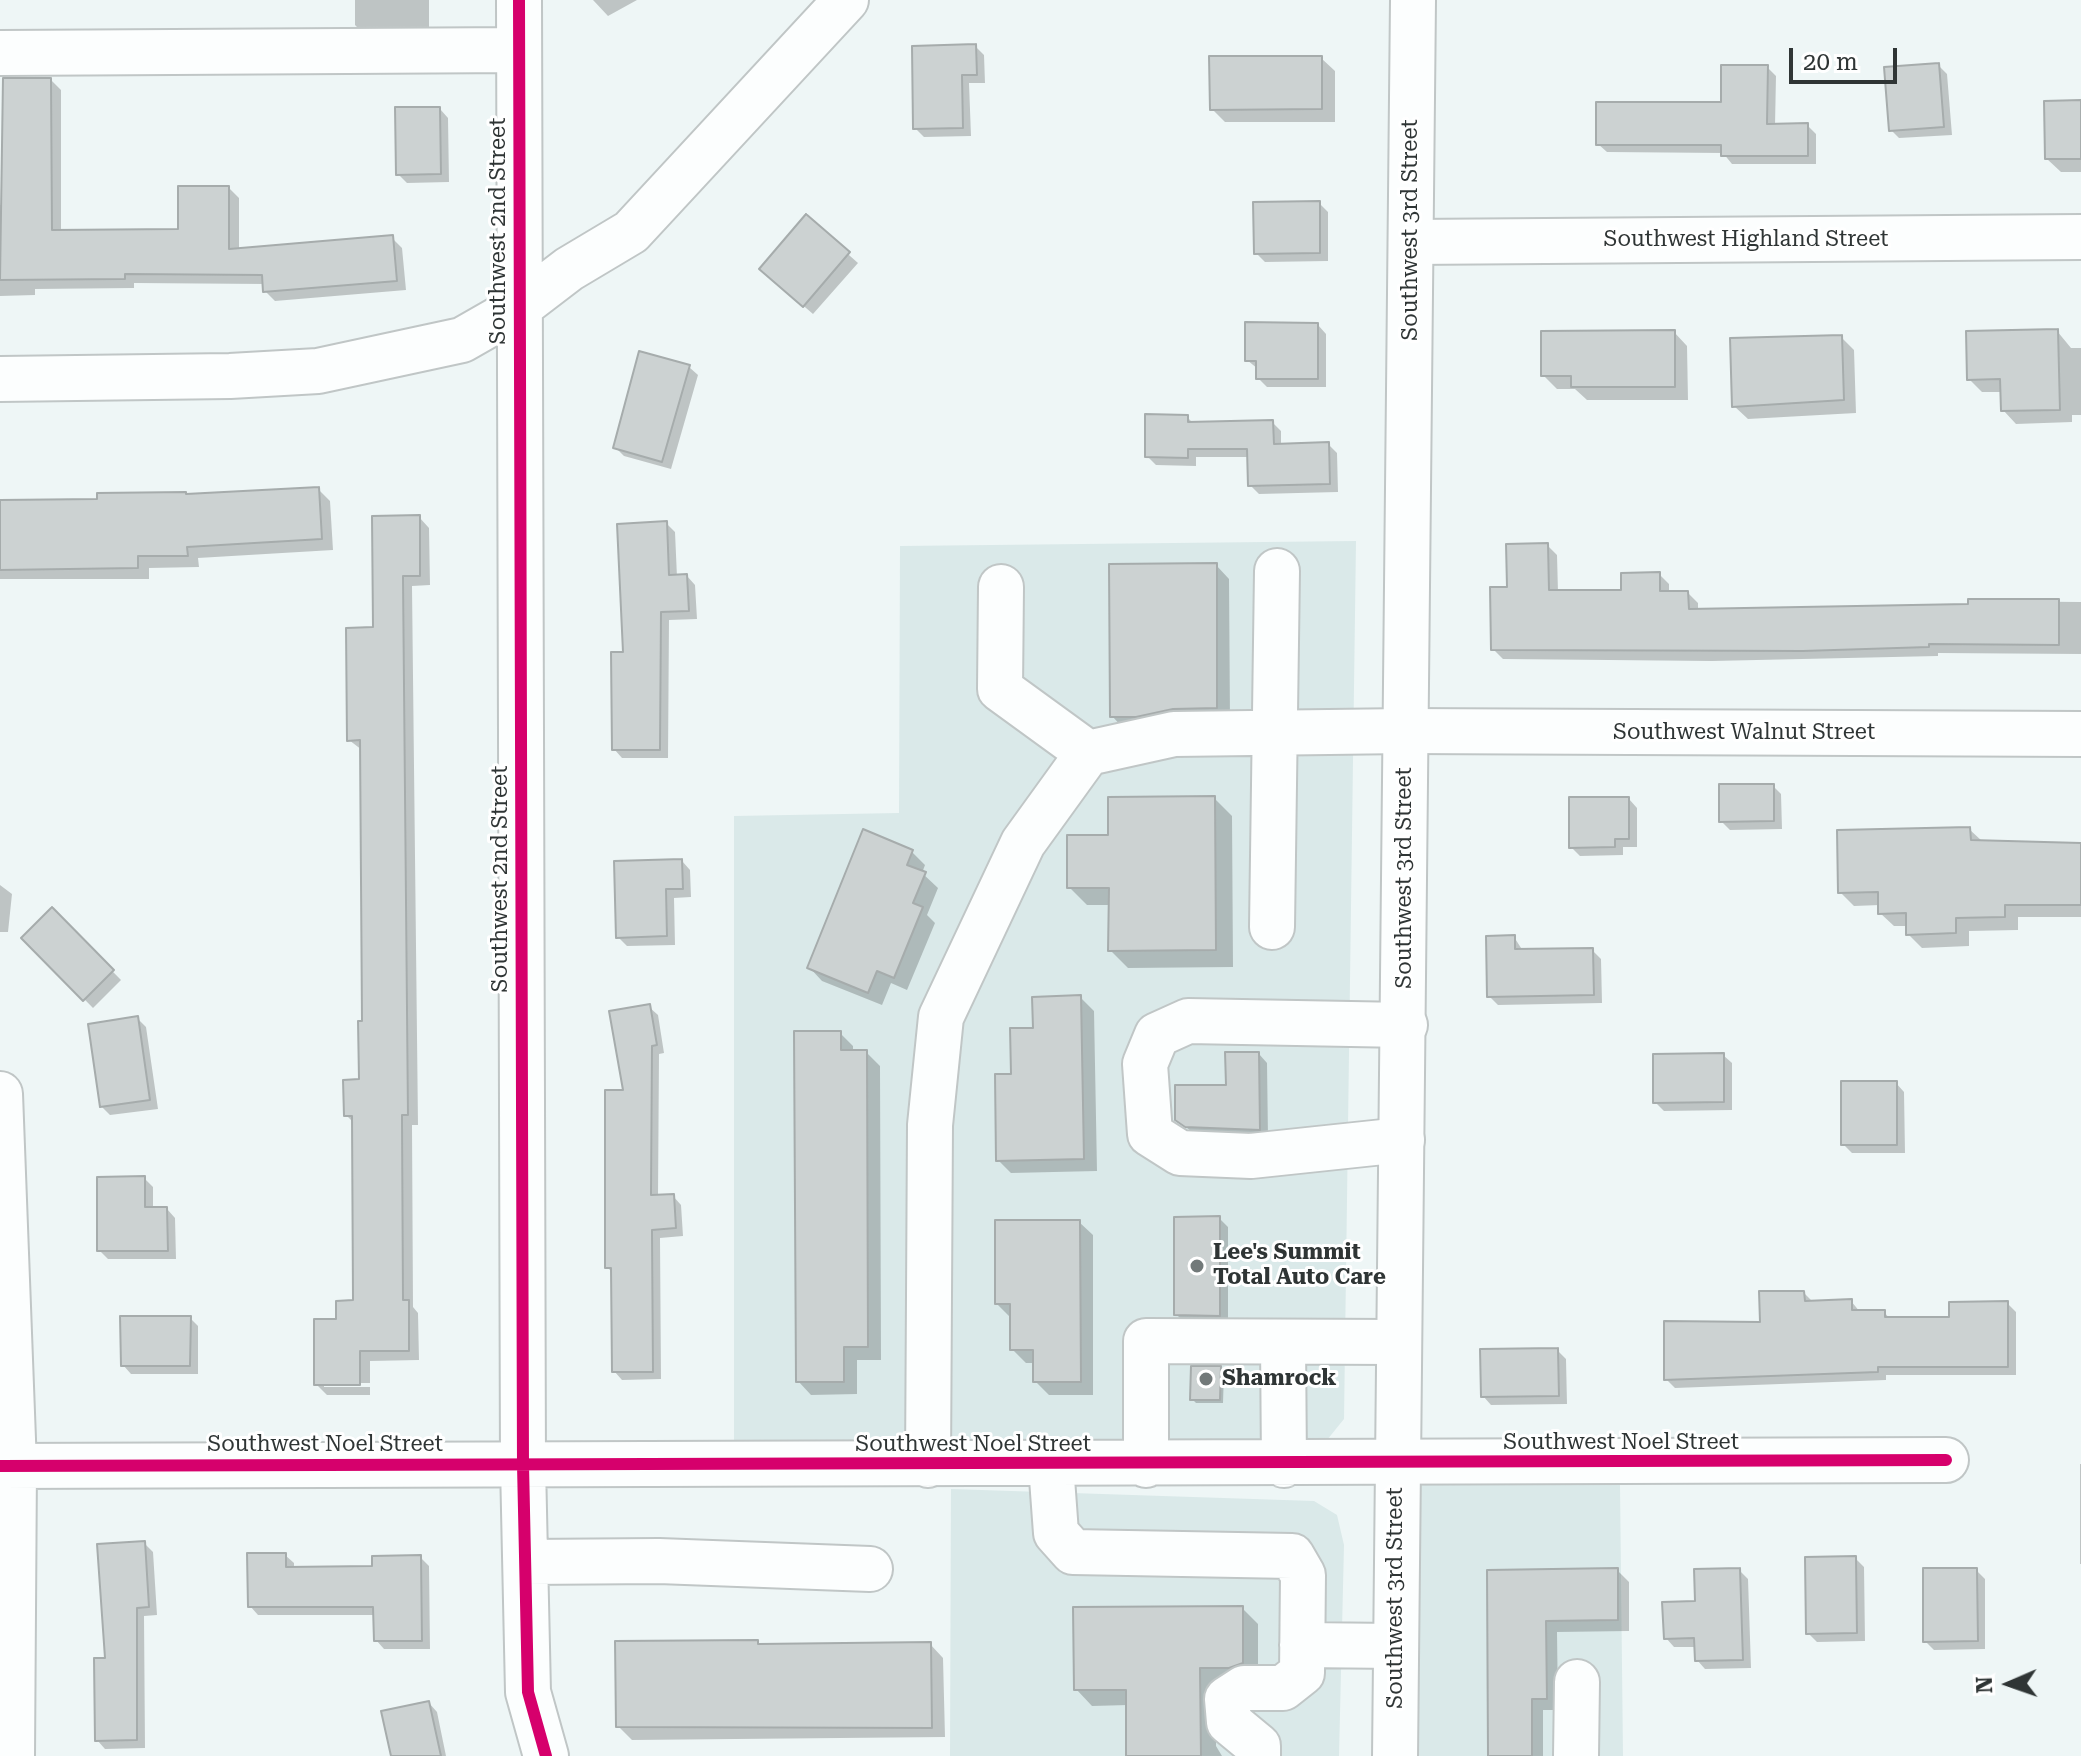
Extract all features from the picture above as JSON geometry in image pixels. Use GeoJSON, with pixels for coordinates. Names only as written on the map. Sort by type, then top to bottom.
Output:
{"type":"FeatureCollection","features":[{"type":"Feature","properties":{"kind":"street","name":"Southwest 2nd Street"},"geometry":{"type":"LineString","coordinates":[[519,0],[523,1465],[528,1692],[546,1756]]}},
{"type":"Feature","properties":{"kind":"street"},"geometry":{"type":"LineString","coordinates":[[0,379],[230,376],[318,371],[462,340],[518,308],[569,269],[631,232],[846,0]]}},
{"type":"Feature","properties":{"kind":"street","name":"Southwest 3rd Street"},"geometry":{"type":"LineString","coordinates":[[1395,1756],[1396,1464],[1405,1025],[1413,0]]}},
{"type":"Feature","properties":{"kind":"street"},"geometry":{"type":"LineString","coordinates":[[0,53],[519,50]]}},
{"type":"Feature","properties":{"kind":"street","name":"Southwest Highland Street"},"geometry":{"type":"LineString","coordinates":[[1411,242],[2081,237]]}},
{"type":"Feature","properties":{"kind":"street"},"geometry":{"type":"LineString","coordinates":[[1272,927],[1277,571]]}},
{"type":"Feature","properties":{"kind":"street"},"geometry":{"type":"LineString","coordinates":[[928,1465],[930,1125],[941,1017],[1023,843],[1088,753],[1000,689],[1001,587]]}},
{"type":"Feature","properties":{"kind":"street","name":"Southwest Walnut Street"},"geometry":{"type":"LineString","coordinates":[[1088,753],[1174,734],[1406,731],[2081,734]]}},
{"type":"Feature","properties":{"kind":"street"},"geometry":{"type":"LineString","coordinates":[[1402,1140],[1251,1156],[1180,1153],[1150,1134],[1145,1064],[1157,1035],[1188,1021],[1405,1025]]}},
{"type":"Feature","properties":{"kind":"street"},"geometry":{"type":"LineString","coordinates":[[0,1094],[12,1756]]}},
{"type":"Feature","properties":{"kind":"street"},"geometry":{"type":"LineString","coordinates":[[1146,1465],[1146,1341],[1398,1342]]}},
{"type":"Feature","properties":{"kind":"street"},"geometry":{"type":"LineString","coordinates":[[1269,1341],[1284,1465]]}},
{"type":"Feature","properties":{"kind":"street","name":"Southwest Noel Street"},"geometry":{"type":"LineString","coordinates":[[7,1466],[1284,1465],[1946,1460]]}},
{"type":"Feature","properties":{"kind":"street"},"geometry":{"type":"LineString","coordinates":[[1051,1465],[1056,1533],[1073,1552],[1292,1556],[1303,1575],[1302,1673],[1283,1688],[1244,1688],[1227,1699],[1229,1722],[1258,1746],[1258,1756]]}},
{"type":"Feature","properties":{"kind":"street"},"geometry":{"type":"LineString","coordinates":[[526,1562],[659,1561],[870,1569]]}},
{"type":"Feature","properties":{"kind":"street"},"geometry":{"type":"LineString","coordinates":[[1302,1645],[1396,1646]]}},
{"type":"Feature","properties":{"kind":"street"},"geometry":{"type":"LineString","coordinates":[[1576,1756],[1577,1682]]}},
{"type":"Feature","properties":{"kind":"shaded area"},"geometry":{"type":"Polygon","coordinates":[[[1356,541],[1344,1419],[1327,1440],[1300,1453],[734,1453],[734,816],[899,813],[900,546],[1356,541]]]}},
{"type":"Feature","properties":{"kind":"shaded area"},"geometry":{"type":"Polygon","coordinates":[[[1439,1476],[1620,1485],[1623,1756],[1392,1756],[1409,1482],[1439,1476]]]}},
{"type":"Feature","properties":{"kind":"shaded area"},"geometry":{"type":"Polygon","coordinates":[[[951,1489],[1314,1501],[1337,1515],[1344,1545],[1339,1756],[950,1756],[951,1489]]]}},
{"type":"Feature","properties":{"kind":"building"},"geometry":{"type":"Polygon","coordinates":[[[976,44],[977,75],[962,75],[963,128],[913,129],[912,46],[976,44]]]}},
{"type":"Feature","properties":{"kind":"building"},"geometry":{"type":"Polygon","coordinates":[[[1209,56],[1322,56],[1322,109],[1210,110],[1209,56]]]}},
{"type":"Feature","properties":{"kind":"building"},"geometry":{"type":"Polygon","coordinates":[[[1939,63],[1944,127],[1889,131],[1884,67],[1939,63]]]}},
{"type":"Feature","properties":{"kind":"building"},"geometry":{"type":"Polygon","coordinates":[[[1721,65],[1768,65],[1767,124],[1808,123],[1808,156],[1721,156],[1721,145],[1596,145],[1596,102],[1721,102],[1721,65]]]}},
{"type":"Feature","properties":{"kind":"building"},"geometry":{"type":"Polygon","coordinates":[[[3,78],[51,78],[52,230],[178,229],[178,186],[229,186],[229,249],[393,235],[397,281],[263,292],[262,275],[125,274],[125,279],[0,280],[3,78]]]}},
{"type":"Feature","properties":{"kind":"building"},"geometry":{"type":"Polygon","coordinates":[[[2081,100],[2081,159],[2045,159],[2044,101],[2081,100]]]}},
{"type":"Feature","properties":{"kind":"building"},"geometry":{"type":"Polygon","coordinates":[[[395,107],[440,107],[441,174],[396,175],[395,107]]]}},
{"type":"Feature","properties":{"kind":"building"},"geometry":{"type":"Polygon","coordinates":[[[1320,201],[1320,253],[1254,254],[1253,202],[1320,201]]]}},
{"type":"Feature","properties":{"kind":"building"},"geometry":{"type":"Polygon","coordinates":[[[806,214],[850,252],[803,307],[759,269],[806,214]]]}},
{"type":"Feature","properties":{"kind":"building"},"geometry":{"type":"Polygon","coordinates":[[[1245,322],[1318,323],[1318,379],[1256,379],[1256,361],[1245,361],[1245,322]]]}},
{"type":"Feature","properties":{"kind":"building"},"geometry":{"type":"Polygon","coordinates":[[[2058,329],[2060,410],[2001,411],[2000,379],[1967,380],[1966,331],[2058,329]]]}},
{"type":"Feature","properties":{"kind":"building"},"geometry":{"type":"Polygon","coordinates":[[[1675,330],[1675,387],[1571,387],[1571,376],[1541,376],[1541,331],[1675,330]]]}},
{"type":"Feature","properties":{"kind":"building"},"geometry":{"type":"Polygon","coordinates":[[[1842,335],[1844,400],[1732,407],[1730,338],[1842,335]]]}},
{"type":"Feature","properties":{"kind":"building"},"geometry":{"type":"Polygon","coordinates":[[[639,351],[690,365],[662,462],[613,448],[639,351]]]}},
{"type":"Feature","properties":{"kind":"building"},"geometry":{"type":"Polygon","coordinates":[[[1145,414],[1188,415],[1188,422],[1273,420],[1274,444],[1329,442],[1330,484],[1248,486],[1247,449],[1188,449],[1188,458],[1145,457],[1145,414]]]}},
{"type":"Feature","properties":{"kind":"building"},"geometry":{"type":"Polygon","coordinates":[[[319,487],[322,539],[187,547],[188,556],[138,556],[138,568],[0,570],[0,500],[97,499],[97,493],[186,494],[319,487]]]}},
{"type":"Feature","properties":{"kind":"building"},"geometry":{"type":"Polygon","coordinates":[[[420,515],[420,576],[403,576],[408,1115],[402,1115],[403,1300],[409,1300],[409,1351],[360,1351],[360,1385],[314,1385],[314,1319],[336,1319],[336,1301],[353,1300],[352,1116],[344,1116],[343,1080],[359,1079],[358,1021],[362,1021],[360,740],[347,741],[346,628],[373,627],[372,516],[420,515]]]}},
{"type":"Feature","properties":{"kind":"building"},"geometry":{"type":"Polygon","coordinates":[[[667,521],[669,575],[687,574],[689,611],[661,612],[660,750],[612,750],[611,652],[623,652],[617,524],[667,521]]]}},
{"type":"Feature","properties":{"kind":"building"},"geometry":{"type":"Polygon","coordinates":[[[1548,543],[1549,590],[1621,590],[1621,573],[1660,572],[1660,591],[1688,591],[1689,609],[1968,604],[1968,599],[2059,599],[2059,645],[1929,644],[1929,647],[1803,651],[1491,650],[1490,587],[1507,587],[1506,544],[1548,543]]]}},
{"type":"Feature","properties":{"kind":"building"},"geometry":{"type":"Polygon","coordinates":[[[1217,563],[1217,708],[1173,709],[1136,717],[1110,717],[1109,564],[1217,563]]]}},
{"type":"Feature","properties":{"kind":"building"},"geometry":{"type":"Polygon","coordinates":[[[1719,784],[1774,784],[1774,821],[1719,822],[1719,784]]]}},
{"type":"Feature","properties":{"kind":"building"},"geometry":{"type":"Polygon","coordinates":[[[1215,796],[1216,950],[1108,951],[1109,888],[1067,888],[1067,835],[1108,835],[1108,797],[1215,796]]]}},
{"type":"Feature","properties":{"kind":"building"},"geometry":{"type":"Polygon","coordinates":[[[1569,797],[1629,797],[1629,839],[1615,839],[1615,847],[1569,848],[1569,797]]]}},
{"type":"Feature","properties":{"kind":"building"},"geometry":{"type":"Polygon","coordinates":[[[1970,827],[1971,840],[2081,843],[2081,905],[2005,905],[2005,917],[1956,918],[1956,933],[1906,935],[1906,913],[1878,914],[1878,892],[1838,893],[1837,830],[1970,827]]]}},
{"type":"Feature","properties":{"kind":"building"},"geometry":{"type":"Polygon","coordinates":[[[863,829],[913,850],[907,865],[926,872],[913,903],[923,907],[894,978],[877,971],[868,993],[807,968],[863,829]]]}},
{"type":"Feature","properties":{"kind":"building"},"geometry":{"type":"Polygon","coordinates":[[[682,859],[683,889],[666,889],[667,936],[616,938],[614,861],[682,859]]]}},
{"type":"Feature","properties":{"kind":"building"},"geometry":{"type":"Polygon","coordinates":[[[52,907],[114,970],[83,1001],[21,938],[52,907]]]}},
{"type":"Feature","properties":{"kind":"building"},"geometry":{"type":"Polygon","coordinates":[[[1515,935],[1515,949],[1593,948],[1594,995],[1487,997],[1486,936],[1515,935]]]}},
{"type":"Feature","properties":{"kind":"building"},"geometry":{"type":"Polygon","coordinates":[[[1081,995],[1084,1159],[996,1161],[995,1074],[1011,1074],[1010,1028],[1033,1028],[1032,997],[1081,995]]]}},
{"type":"Feature","properties":{"kind":"building"},"geometry":{"type":"Polygon","coordinates":[[[650,1004],[657,1045],[652,1046],[651,1195],[674,1194],[676,1228],[652,1230],[653,1372],[612,1372],[611,1268],[605,1268],[605,1090],[623,1090],[609,1011],[650,1004]]]}},
{"type":"Feature","properties":{"kind":"building"},"geometry":{"type":"Polygon","coordinates":[[[138,1016],[150,1100],[100,1107],[88,1024],[138,1016]]]}},
{"type":"Feature","properties":{"kind":"building"},"geometry":{"type":"Polygon","coordinates":[[[794,1031],[841,1031],[841,1050],[867,1050],[868,1347],[844,1347],[844,1382],[796,1382],[794,1031]]]}},
{"type":"Feature","properties":{"kind":"building"},"geometry":{"type":"Polygon","coordinates":[[[1225,1052],[1259,1052],[1260,1130],[1185,1127],[1175,1120],[1175,1085],[1226,1085],[1225,1052]]]}},
{"type":"Feature","properties":{"kind":"building"},"geometry":{"type":"Polygon","coordinates":[[[1724,1053],[1724,1102],[1653,1103],[1653,1054],[1724,1053]]]}},
{"type":"Feature","properties":{"kind":"building"},"geometry":{"type":"Polygon","coordinates":[[[1841,1081],[1897,1081],[1897,1145],[1841,1145],[1841,1081]]]}},
{"type":"Feature","properties":{"kind":"building"},"geometry":{"type":"Polygon","coordinates":[[[145,1176],[145,1207],[167,1207],[168,1251],[97,1251],[97,1177],[145,1176]]]}},
{"type":"Feature","properties":{"kind":"building","name":"Lee's Summit Total Auto Care"},"geometry":{"type":"Polygon","coordinates":[[[1220,1216],[1220,1316],[1174,1315],[1174,1217],[1220,1216]]]}},
{"type":"Feature","properties":{"kind":"building"},"geometry":{"type":"Polygon","coordinates":[[[995,1220],[1080,1220],[1081,1382],[1033,1382],[1033,1350],[1010,1350],[1010,1304],[995,1304],[995,1220]]]}},
{"type":"Feature","properties":{"kind":"building"},"geometry":{"type":"Polygon","coordinates":[[[1759,1291],[1804,1291],[1805,1301],[1852,1299],[1852,1310],[1885,1310],[1885,1317],[1949,1317],[1949,1302],[2008,1301],[2008,1367],[1878,1367],[1878,1372],[1664,1380],[1664,1321],[1760,1322],[1759,1291]]]}},
{"type":"Feature","properties":{"kind":"building"},"geometry":{"type":"Polygon","coordinates":[[[120,1316],[191,1316],[190,1366],[121,1366],[120,1316]]]}},
{"type":"Feature","properties":{"kind":"building"},"geometry":{"type":"Polygon","coordinates":[[[1558,1348],[1559,1396],[1481,1397],[1480,1349],[1558,1348]]]}},
{"type":"Feature","properties":{"kind":"building","name":"Shamrock"},"geometry":{"type":"Polygon","coordinates":[[[1191,1366],[1221,1366],[1220,1400],[1190,1400],[1191,1366]]]}},
{"type":"Feature","properties":{"kind":"building"},"geometry":{"type":"Polygon","coordinates":[[[145,1541],[149,1607],[137,1608],[137,1740],[95,1741],[94,1658],[105,1658],[97,1544],[145,1541]]]}},
{"type":"Feature","properties":{"kind":"building"},"geometry":{"type":"Polygon","coordinates":[[[247,1553],[286,1553],[286,1567],[372,1566],[372,1556],[421,1555],[422,1641],[374,1641],[373,1607],[248,1607],[247,1553]]]}},
{"type":"Feature","properties":{"kind":"building"},"geometry":{"type":"Polygon","coordinates":[[[1856,1556],[1857,1633],[1806,1634],[1805,1557],[1856,1556]]]}},
{"type":"Feature","properties":{"kind":"building"},"geometry":{"type":"Polygon","coordinates":[[[1618,1568],[1618,1620],[1546,1621],[1547,1699],[1532,1699],[1532,1756],[1488,1756],[1487,1570],[1618,1568]]]}},
{"type":"Feature","properties":{"kind":"building"},"geometry":{"type":"Polygon","coordinates":[[[1740,1568],[1743,1660],[1695,1661],[1694,1638],[1664,1639],[1662,1602],[1695,1601],[1694,1569],[1740,1568]]]}},
{"type":"Feature","properties":{"kind":"building"},"geometry":{"type":"Polygon","coordinates":[[[1923,1568],[1977,1568],[1978,1641],[1923,1642],[1923,1568]]]}},
{"type":"Feature","properties":{"kind":"building"},"geometry":{"type":"Polygon","coordinates":[[[1243,1606],[1243,1663],[1229,1668],[1200,1668],[1201,1756],[1126,1756],[1126,1690],[1074,1690],[1073,1607],[1243,1606]]]}},
{"type":"Feature","properties":{"kind":"building"},"geometry":{"type":"Polygon","coordinates":[[[758,1640],[758,1644],[931,1642],[932,1728],[616,1727],[615,1641],[758,1640]]]}},
{"type":"Feature","properties":{"kind":"building"},"geometry":{"type":"Polygon","coordinates":[[[429,1701],[441,1756],[391,1756],[381,1711],[429,1701]]]}},
{"type":"Feature","properties":{"kind":"cycle path"},"geometry":{"type":"LineString","coordinates":[[519,0],[523,1465],[528,1692],[546,1756]]}},
{"type":"Feature","properties":{"kind":"cycle path"},"geometry":{"type":"LineString","coordinates":[[0,1466],[1946,1460]]}},
{"type":"Feature","properties":{"kind":"place","name":"Lee's Summit Total Auto Care"},"geometry":{"type":"Point","coordinates":[1197,1266]}},
{"type":"Feature","properties":{"kind":"place","name":"Shamrock"},"geometry":{"type":"Point","coordinates":[1206,1379]}}]}
